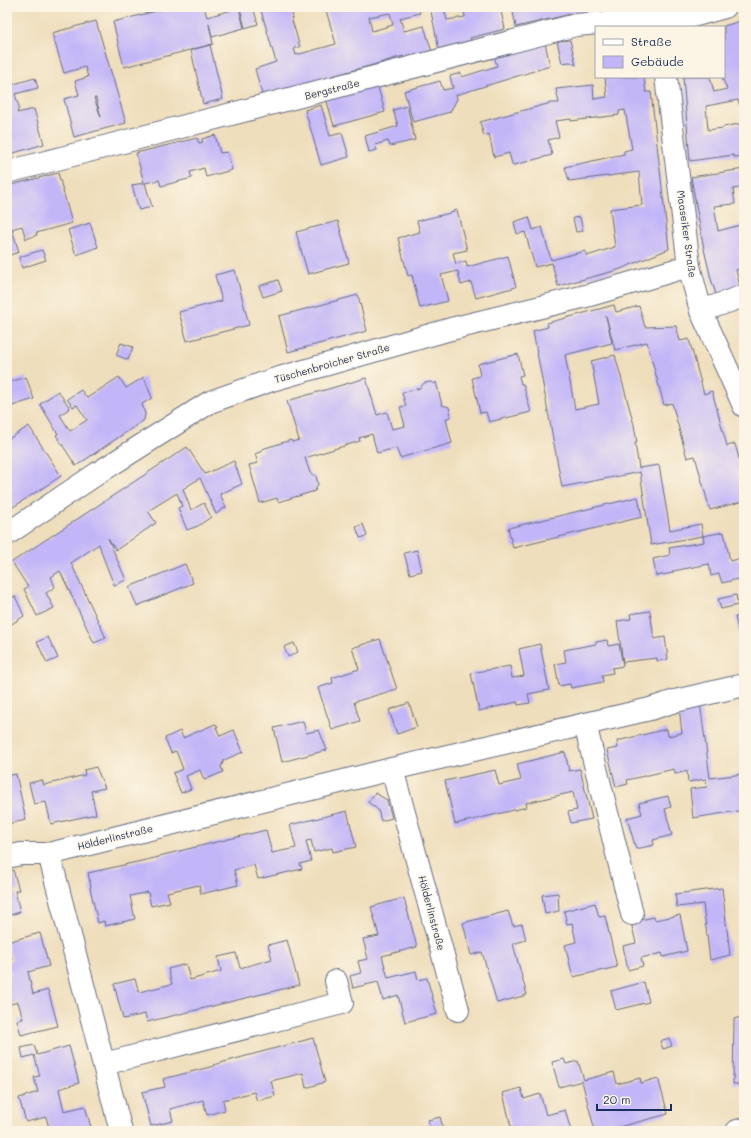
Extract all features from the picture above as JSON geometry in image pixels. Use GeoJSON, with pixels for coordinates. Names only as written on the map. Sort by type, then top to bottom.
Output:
{"type":"FeatureCollection","features":[{"type":"Feature","properties":{"kind":"street","name":"Bergstraße"},"geometry":{"type":"LineString","coordinates":[[7,172],[576,25],[658,19],[675,21],[725,7]]}},
{"type":"Feature","properties":{"kind":"street","name":"Maaseiker Straße"},"geometry":{"type":"LineString","coordinates":[[666,78],[689,266],[701,311],[744,406]]}},
{"type":"Feature","properties":{"kind":"street","name":"Tüschenbroicher Straße"},"geometry":{"type":"LineString","coordinates":[[7,534],[98,472],[210,402],[272,380],[444,331],[590,295],[689,266]]}},
{"type":"Feature","properties":{"kind":"street"},"geometry":{"type":"LineString","coordinates":[[701,311],[744,296]]}},
{"type":"Feature","properties":{"kind":"street","name":"Hölderlinstraße"},"geometry":{"type":"LineString","coordinates":[[7,857],[21,854],[49,854],[392,769],[650,709],[675,701],[740,686]]}},
{"type":"Feature","properties":{"kind":"street"},"geometry":{"type":"LineString","coordinates":[[585,724],[632,914]]}},
{"type":"Feature","properties":{"kind":"street","name":"Hölderlinstraße"},"geometry":{"type":"LineString","coordinates":[[392,769],[458,1010]]}},
{"type":"Feature","properties":{"kind":"street"},"geometry":{"type":"LineString","coordinates":[[49,854],[121,1131]]}},
{"type":"Feature","properties":{"kind":"street"},"geometry":{"type":"LineString","coordinates":[[104,1064],[342,1002],[336,981]]}},
{"type":"Feature","properties":{"kind":"street"},"geometry":{"type":"LineString","coordinates":[[737,1131],[744,1129]]}},
{"type":"Feature","properties":{"kind":"building"},"geometry":{"type":"Polygon","coordinates":[[[172,7],[204,7],[207,17],[239,8],[244,28],[212,37],[209,24],[213,44],[124,67],[113,22],[172,7]]]}},
{"type":"Feature","properties":{"kind":"building"},"geometry":{"type":"Polygon","coordinates":[[[253,7],[258,24],[245,28],[240,8],[253,7]]]}},
{"type":"Feature","properties":{"kind":"building"},"geometry":{"type":"Polygon","coordinates":[[[260,7],[290,7],[293,17],[291,17],[300,47],[294,48],[296,55],[336,44],[325,7],[418,7],[420,13],[400,18],[404,31],[424,26],[432,52],[405,60],[403,56],[332,76],[332,80],[263,98],[255,69],[276,62],[260,7]],[[390,13],[369,17],[372,31],[393,25],[390,13]]]}},
{"type":"Feature","properties":{"kind":"building"},"geometry":{"type":"Polygon","coordinates":[[[430,7],[448,7],[444,9],[447,20],[465,17],[463,7],[500,7],[505,29],[470,38],[472,42],[439,50],[430,7]]]}},
{"type":"Feature","properties":{"kind":"building"},"geometry":{"type":"Polygon","coordinates":[[[512,7],[614,7],[581,18],[575,13],[516,27],[512,7]]]}},
{"type":"Feature","properties":{"kind":"building"},"geometry":{"type":"Polygon","coordinates":[[[744,20],[744,116],[738,100],[706,106],[708,130],[744,123],[744,156],[734,157],[733,155],[690,161],[683,78],[710,78],[714,92],[727,89],[722,78],[725,78],[724,26],[744,20]]]}},
{"type":"Feature","properties":{"kind":"building"},"geometry":{"type":"Polygon","coordinates":[[[96,21],[126,123],[74,137],[64,99],[79,95],[75,81],[88,77],[85,67],[64,73],[52,33],[96,21]],[[94,98],[101,117],[96,98],[94,98]]]}},
{"type":"Feature","properties":{"kind":"building"},"geometry":{"type":"Polygon","coordinates":[[[544,38],[550,66],[456,95],[457,99],[450,112],[413,122],[404,91],[440,81],[443,90],[453,88],[450,76],[461,73],[462,77],[497,66],[493,52],[544,38]]]}},
{"type":"Feature","properties":{"kind":"building"},"geometry":{"type":"Polygon","coordinates":[[[570,40],[576,65],[570,62],[562,63],[557,41],[570,40]]]}},
{"type":"Feature","properties":{"kind":"building"},"geometry":{"type":"Polygon","coordinates":[[[210,45],[223,99],[203,104],[191,50],[210,45]]]}},
{"type":"Feature","properties":{"kind":"building"},"geometry":{"type":"Polygon","coordinates":[[[35,78],[38,88],[15,94],[19,107],[17,113],[34,109],[44,144],[7,155],[7,116],[9,115],[7,108],[7,86],[35,78]]]}},
{"type":"Feature","properties":{"kind":"building"},"geometry":{"type":"Polygon","coordinates":[[[605,78],[644,78],[646,92],[651,92],[669,249],[618,270],[558,286],[552,263],[535,267],[525,232],[517,234],[514,222],[529,217],[533,230],[542,227],[551,260],[585,251],[587,256],[615,247],[610,209],[642,205],[639,172],[569,181],[565,167],[624,154],[624,151],[632,149],[625,110],[619,111],[619,115],[571,121],[571,119],[555,121],[559,137],[548,140],[552,155],[514,165],[512,164],[509,153],[494,157],[489,134],[484,136],[480,122],[551,103],[559,103],[556,89],[593,85],[594,99],[607,97],[605,78]]]}},
{"type":"Feature","properties":{"kind":"building"},"geometry":{"type":"Polygon","coordinates":[[[377,84],[385,112],[334,126],[326,98],[377,84]]]}},
{"type":"Feature","properties":{"kind":"building"},"geometry":{"type":"Polygon","coordinates":[[[321,105],[330,136],[342,133],[349,157],[321,165],[305,110],[321,105]]]}},
{"type":"Feature","properties":{"kind":"building"},"geometry":{"type":"Polygon","coordinates":[[[407,106],[415,140],[390,146],[388,141],[375,145],[377,150],[369,152],[365,136],[398,126],[393,110],[407,106]]]}},
{"type":"Feature","properties":{"kind":"building"},"geometry":{"type":"Polygon","coordinates":[[[215,135],[220,153],[227,152],[232,170],[206,177],[204,168],[190,172],[192,178],[161,186],[159,180],[145,183],[152,207],[139,210],[132,185],[144,183],[136,153],[197,138],[199,143],[203,142],[202,139],[215,135]]]}},
{"type":"Feature","properties":{"kind":"building"},"geometry":{"type":"Polygon","coordinates":[[[744,169],[744,187],[733,189],[735,204],[714,206],[718,231],[744,224],[744,267],[736,270],[740,286],[716,294],[704,249],[691,177],[744,169]]]}},
{"type":"Feature","properties":{"kind":"building"},"geometry":{"type":"Polygon","coordinates":[[[58,173],[72,223],[36,233],[37,235],[26,239],[22,226],[12,229],[19,252],[7,256],[7,186],[58,173]]]}},
{"type":"Feature","properties":{"kind":"building"},"geometry":{"type":"Polygon","coordinates":[[[457,210],[467,250],[453,253],[456,264],[466,261],[467,267],[508,256],[516,287],[476,298],[471,282],[461,285],[458,271],[441,275],[448,301],[420,308],[412,275],[408,276],[398,238],[420,232],[417,221],[457,210]]]}},
{"type":"Feature","properties":{"kind":"building"},"geometry":{"type":"Polygon","coordinates":[[[580,217],[583,231],[576,232],[573,218],[580,217]]]}},
{"type":"Feature","properties":{"kind":"building"},"geometry":{"type":"Polygon","coordinates":[[[338,221],[349,263],[308,274],[296,232],[338,221]]]}},
{"type":"Feature","properties":{"kind":"building"},"geometry":{"type":"Polygon","coordinates":[[[90,223],[98,247],[76,255],[68,230],[90,223]]]}},
{"type":"Feature","properties":{"kind":"building"},"geometry":{"type":"Polygon","coordinates":[[[42,250],[46,260],[22,268],[19,257],[42,250]]]}},
{"type":"Feature","properties":{"kind":"building"},"geometry":{"type":"Polygon","coordinates":[[[235,270],[249,325],[187,341],[179,312],[222,301],[215,275],[235,270]]]}},
{"type":"Feature","properties":{"kind":"building"},"geometry":{"type":"Polygon","coordinates":[[[278,280],[282,291],[263,297],[259,286],[278,280]]]}},
{"type":"Feature","properties":{"kind":"building"},"geometry":{"type":"Polygon","coordinates":[[[358,295],[367,331],[288,352],[279,316],[358,295]]]}},
{"type":"Feature","properties":{"kind":"building"},"geometry":{"type":"Polygon","coordinates":[[[614,305],[616,312],[639,306],[645,327],[676,326],[680,341],[689,339],[704,394],[712,391],[727,446],[735,444],[744,476],[744,501],[710,510],[695,456],[687,458],[672,403],[664,405],[647,342],[615,350],[606,316],[612,343],[565,355],[575,409],[599,404],[591,361],[615,355],[634,425],[639,468],[659,465],[670,530],[701,524],[703,536],[651,545],[640,472],[562,487],[533,331],[548,327],[547,323],[614,305]]]}},
{"type":"Feature","properties":{"kind":"building"},"geometry":{"type":"Polygon","coordinates":[[[121,343],[133,347],[128,360],[116,355],[121,343]]]}},
{"type":"Feature","properties":{"kind":"building"},"geometry":{"type":"Polygon","coordinates":[[[518,354],[523,375],[519,376],[521,384],[523,384],[531,412],[489,422],[486,412],[480,413],[472,378],[480,376],[478,364],[518,354]]]}},
{"type":"Feature","properties":{"kind":"building"},"geometry":{"type":"Polygon","coordinates":[[[26,377],[34,399],[9,407],[7,401],[7,383],[26,377]]]}},
{"type":"Feature","properties":{"kind":"building"},"geometry":{"type":"Polygon","coordinates":[[[119,377],[126,388],[144,377],[152,398],[142,404],[145,414],[144,420],[76,466],[56,435],[58,434],[40,404],[58,391],[70,408],[60,415],[70,431],[87,420],[77,405],[73,407],[67,399],[81,390],[87,398],[119,377]]]}},
{"type":"Feature","properties":{"kind":"building"},"geometry":{"type":"Polygon","coordinates":[[[366,378],[377,415],[387,412],[392,429],[405,426],[400,407],[406,406],[402,393],[420,388],[424,383],[431,382],[434,384],[436,382],[442,405],[449,407],[451,416],[446,419],[452,443],[400,458],[396,448],[377,453],[372,434],[359,438],[360,441],[305,458],[310,473],[316,476],[318,484],[315,491],[278,502],[277,498],[260,503],[249,465],[258,463],[255,454],[262,451],[262,449],[291,440],[292,442],[299,440],[287,401],[366,378]]]}},
{"type":"Feature","properties":{"kind":"building"},"geometry":{"type":"Polygon","coordinates":[[[29,426],[61,476],[7,511],[7,440],[29,426]]]}},
{"type":"Feature","properties":{"kind":"building"},"geometry":{"type":"Polygon","coordinates":[[[187,447],[205,474],[234,461],[242,484],[220,494],[226,507],[216,514],[200,478],[183,489],[191,510],[204,503],[211,517],[198,526],[187,530],[178,508],[182,506],[177,493],[148,511],[156,523],[116,550],[108,538],[126,580],[114,585],[99,544],[71,563],[106,638],[94,643],[60,571],[51,577],[55,587],[46,593],[54,608],[37,616],[24,589],[28,587],[12,562],[187,447]]]}},
{"type":"Feature","properties":{"kind":"building"},"geometry":{"type":"Polygon","coordinates":[[[638,497],[642,517],[513,548],[508,528],[638,497]]]}},
{"type":"Feature","properties":{"kind":"building"},"geometry":{"type":"Polygon","coordinates":[[[363,524],[367,536],[360,538],[356,527],[363,524]]]}},
{"type":"Feature","properties":{"kind":"building"},"geometry":{"type":"Polygon","coordinates":[[[724,532],[730,561],[739,559],[739,561],[744,560],[744,582],[742,578],[722,583],[719,574],[711,576],[709,564],[656,576],[653,559],[670,555],[669,548],[704,542],[703,536],[724,532]]]}},
{"type":"Feature","properties":{"kind":"building"},"geometry":{"type":"Polygon","coordinates":[[[417,550],[422,571],[410,574],[404,553],[417,550]]]}},
{"type":"Feature","properties":{"kind":"building"},"geometry":{"type":"Polygon","coordinates":[[[185,564],[193,583],[137,606],[129,587],[185,564]]]}},
{"type":"Feature","properties":{"kind":"building"},"geometry":{"type":"Polygon","coordinates":[[[736,595],[738,605],[721,609],[718,599],[736,595]]]}},
{"type":"Feature","properties":{"kind":"building"},"geometry":{"type":"Polygon","coordinates":[[[15,596],[24,616],[7,627],[7,601],[15,596]]]}},
{"type":"Feature","properties":{"kind":"building"},"geometry":{"type":"Polygon","coordinates":[[[650,611],[654,639],[665,637],[668,659],[657,661],[657,658],[623,662],[617,621],[631,619],[630,614],[650,611]]]}},
{"type":"Feature","properties":{"kind":"building"},"geometry":{"type":"Polygon","coordinates":[[[744,615],[744,650],[743,650],[735,617],[744,615]]]}},
{"type":"Feature","properties":{"kind":"building"},"geometry":{"type":"Polygon","coordinates":[[[48,637],[58,658],[47,663],[37,642],[48,637]]]}},
{"type":"Feature","properties":{"kind":"building"},"geometry":{"type":"Polygon","coordinates":[[[380,639],[397,689],[354,702],[360,721],[332,730],[318,688],[333,683],[332,678],[359,669],[352,648],[380,639]]]}},
{"type":"Feature","properties":{"kind":"building"},"geometry":{"type":"Polygon","coordinates":[[[607,640],[608,646],[619,644],[623,666],[612,668],[613,673],[602,675],[603,682],[571,688],[570,684],[559,686],[555,664],[566,662],[564,650],[596,644],[596,642],[607,640]]]}},
{"type":"Feature","properties":{"kind":"building"},"geometry":{"type":"Polygon","coordinates":[[[294,643],[298,652],[288,657],[284,647],[294,643]]]}},
{"type":"Feature","properties":{"kind":"building"},"geometry":{"type":"Polygon","coordinates":[[[540,644],[549,690],[528,694],[530,703],[518,705],[517,702],[479,711],[471,673],[510,666],[512,678],[524,676],[519,649],[540,644]]]}},
{"type":"Feature","properties":{"kind":"building"},"geometry":{"type":"Polygon","coordinates":[[[700,702],[710,778],[744,774],[744,810],[693,818],[690,789],[707,787],[706,779],[688,782],[687,771],[675,774],[674,769],[627,780],[628,784],[616,787],[607,750],[618,748],[617,741],[667,729],[668,736],[682,733],[679,707],[700,702]]]}},
{"type":"Feature","properties":{"kind":"building"},"geometry":{"type":"Polygon","coordinates":[[[409,703],[417,727],[397,734],[389,710],[409,703]]]}},
{"type":"Feature","properties":{"kind":"building"},"geometry":{"type":"Polygon","coordinates":[[[303,721],[306,733],[319,730],[327,750],[282,762],[274,728],[303,721]]]}},
{"type":"Feature","properties":{"kind":"building"},"geometry":{"type":"Polygon","coordinates":[[[215,724],[218,727],[216,727],[220,736],[234,730],[243,752],[224,760],[221,767],[223,772],[204,780],[200,770],[186,776],[191,789],[181,793],[173,773],[183,769],[176,751],[171,753],[165,738],[180,731],[183,738],[215,724]]]}},
{"type":"Feature","properties":{"kind":"building"},"geometry":{"type":"Polygon","coordinates":[[[565,752],[569,771],[580,769],[592,819],[571,823],[568,812],[577,810],[573,792],[526,803],[527,807],[455,824],[445,781],[495,770],[499,785],[521,780],[517,764],[565,752]]]}},
{"type":"Feature","properties":{"kind":"building"},"geometry":{"type":"Polygon","coordinates":[[[96,767],[105,788],[91,791],[96,814],[51,824],[46,802],[34,804],[29,783],[42,780],[44,785],[85,775],[84,770],[96,767]]]}},
{"type":"Feature","properties":{"kind":"building"},"geometry":{"type":"Polygon","coordinates":[[[16,774],[26,820],[7,824],[7,776],[16,774]]]}},
{"type":"Feature","properties":{"kind":"building"},"geometry":{"type":"Polygon","coordinates":[[[375,793],[387,800],[392,818],[381,821],[378,810],[368,802],[375,793]]]}},
{"type":"Feature","properties":{"kind":"building"},"geometry":{"type":"Polygon","coordinates":[[[668,796],[671,807],[665,809],[672,835],[653,840],[654,845],[636,849],[627,818],[642,814],[639,803],[668,796]]]}},
{"type":"Feature","properties":{"kind":"building"},"geometry":{"type":"Polygon","coordinates":[[[347,811],[356,847],[333,852],[332,848],[314,852],[311,840],[306,841],[311,861],[300,864],[302,869],[258,879],[254,865],[234,870],[238,885],[201,894],[199,885],[167,892],[170,902],[151,906],[148,892],[130,896],[135,919],[105,926],[104,921],[98,923],[88,873],[266,830],[272,853],[296,848],[290,825],[347,811]]]}},
{"type":"Feature","properties":{"kind":"building"},"geometry":{"type":"Polygon","coordinates":[[[13,870],[19,890],[15,891],[20,912],[7,916],[7,871],[13,870]]]}},
{"type":"Feature","properties":{"kind":"building"},"geometry":{"type":"Polygon","coordinates":[[[722,888],[730,955],[710,960],[703,904],[677,907],[675,894],[722,888]]]}},
{"type":"Feature","properties":{"kind":"building"},"geometry":{"type":"Polygon","coordinates":[[[558,893],[559,911],[545,914],[542,895],[558,893]]]}},
{"type":"Feature","properties":{"kind":"building"},"geometry":{"type":"Polygon","coordinates":[[[404,898],[417,947],[382,956],[388,978],[416,971],[418,980],[427,978],[437,1014],[405,1022],[398,995],[383,1000],[378,982],[353,988],[350,976],[361,973],[358,961],[368,959],[363,939],[379,936],[371,907],[404,898]]]}},
{"type":"Feature","properties":{"kind":"building"},"geometry":{"type":"Polygon","coordinates":[[[595,903],[599,917],[605,916],[617,967],[573,977],[565,945],[576,942],[572,923],[567,924],[564,911],[595,903]]]}},
{"type":"Feature","properties":{"kind":"building"},"geometry":{"type":"Polygon","coordinates":[[[508,911],[513,926],[522,924],[526,940],[513,944],[527,995],[497,1003],[482,952],[471,955],[463,923],[508,911]]]}},
{"type":"Feature","properties":{"kind":"building"},"geometry":{"type":"Polygon","coordinates":[[[680,915],[687,951],[663,957],[662,953],[641,958],[643,966],[628,970],[623,946],[636,943],[631,922],[654,917],[655,920],[680,915]]]}},
{"type":"Feature","properties":{"kind":"building"},"geometry":{"type":"Polygon","coordinates":[[[40,933],[49,966],[28,972],[33,994],[48,990],[58,1026],[21,1035],[17,1020],[23,1019],[18,1002],[7,1005],[7,976],[11,975],[7,962],[12,960],[7,942],[40,933]]]}},
{"type":"Feature","properties":{"kind":"building"},"geometry":{"type":"Polygon","coordinates":[[[287,940],[299,985],[147,1022],[145,1014],[123,1019],[114,984],[135,979],[139,992],[172,984],[168,969],[186,964],[190,980],[221,971],[218,957],[236,953],[240,968],[272,959],[268,945],[287,940]]]}},
{"type":"Feature","properties":{"kind":"building"},"geometry":{"type":"Polygon","coordinates":[[[644,982],[649,1002],[616,1010],[611,991],[644,982]]]}},
{"type":"Feature","properties":{"kind":"building"},"geometry":{"type":"Polygon","coordinates":[[[744,1016],[744,1084],[733,1084],[734,1019],[744,1016]]]}},
{"type":"Feature","properties":{"kind":"building"},"geometry":{"type":"Polygon","coordinates":[[[313,1038],[325,1082],[306,1088],[303,1073],[271,1081],[275,1096],[257,1101],[254,1092],[223,1100],[225,1110],[207,1115],[203,1100],[170,1109],[173,1121],[151,1126],[142,1092],[165,1087],[163,1079],[313,1038]]]}},
{"type":"Feature","properties":{"kind":"building"},"geometry":{"type":"Polygon","coordinates":[[[669,1038],[672,1046],[663,1049],[660,1041],[669,1038]]]}},
{"type":"Feature","properties":{"kind":"building"},"geometry":{"type":"Polygon","coordinates":[[[34,1045],[37,1055],[69,1046],[79,1083],[59,1089],[64,1111],[85,1106],[92,1131],[50,1131],[46,1117],[26,1122],[19,1098],[38,1092],[34,1077],[40,1076],[34,1055],[23,1058],[21,1048],[34,1045]]]}},
{"type":"Feature","properties":{"kind":"building"},"geometry":{"type":"Polygon","coordinates":[[[564,1059],[566,1064],[578,1061],[584,1080],[614,1072],[617,1084],[640,1078],[641,1083],[658,1078],[668,1114],[604,1131],[595,1131],[582,1081],[559,1087],[552,1062],[564,1059]]]}},
{"type":"Feature","properties":{"kind":"building"},"geometry":{"type":"Polygon","coordinates":[[[521,1088],[524,1099],[540,1094],[546,1115],[565,1110],[571,1131],[512,1131],[503,1093],[521,1088]]]}},
{"type":"Feature","properties":{"kind":"building"},"geometry":{"type":"Polygon","coordinates":[[[440,1117],[444,1131],[430,1131],[428,1120],[440,1117]]]}}]}
